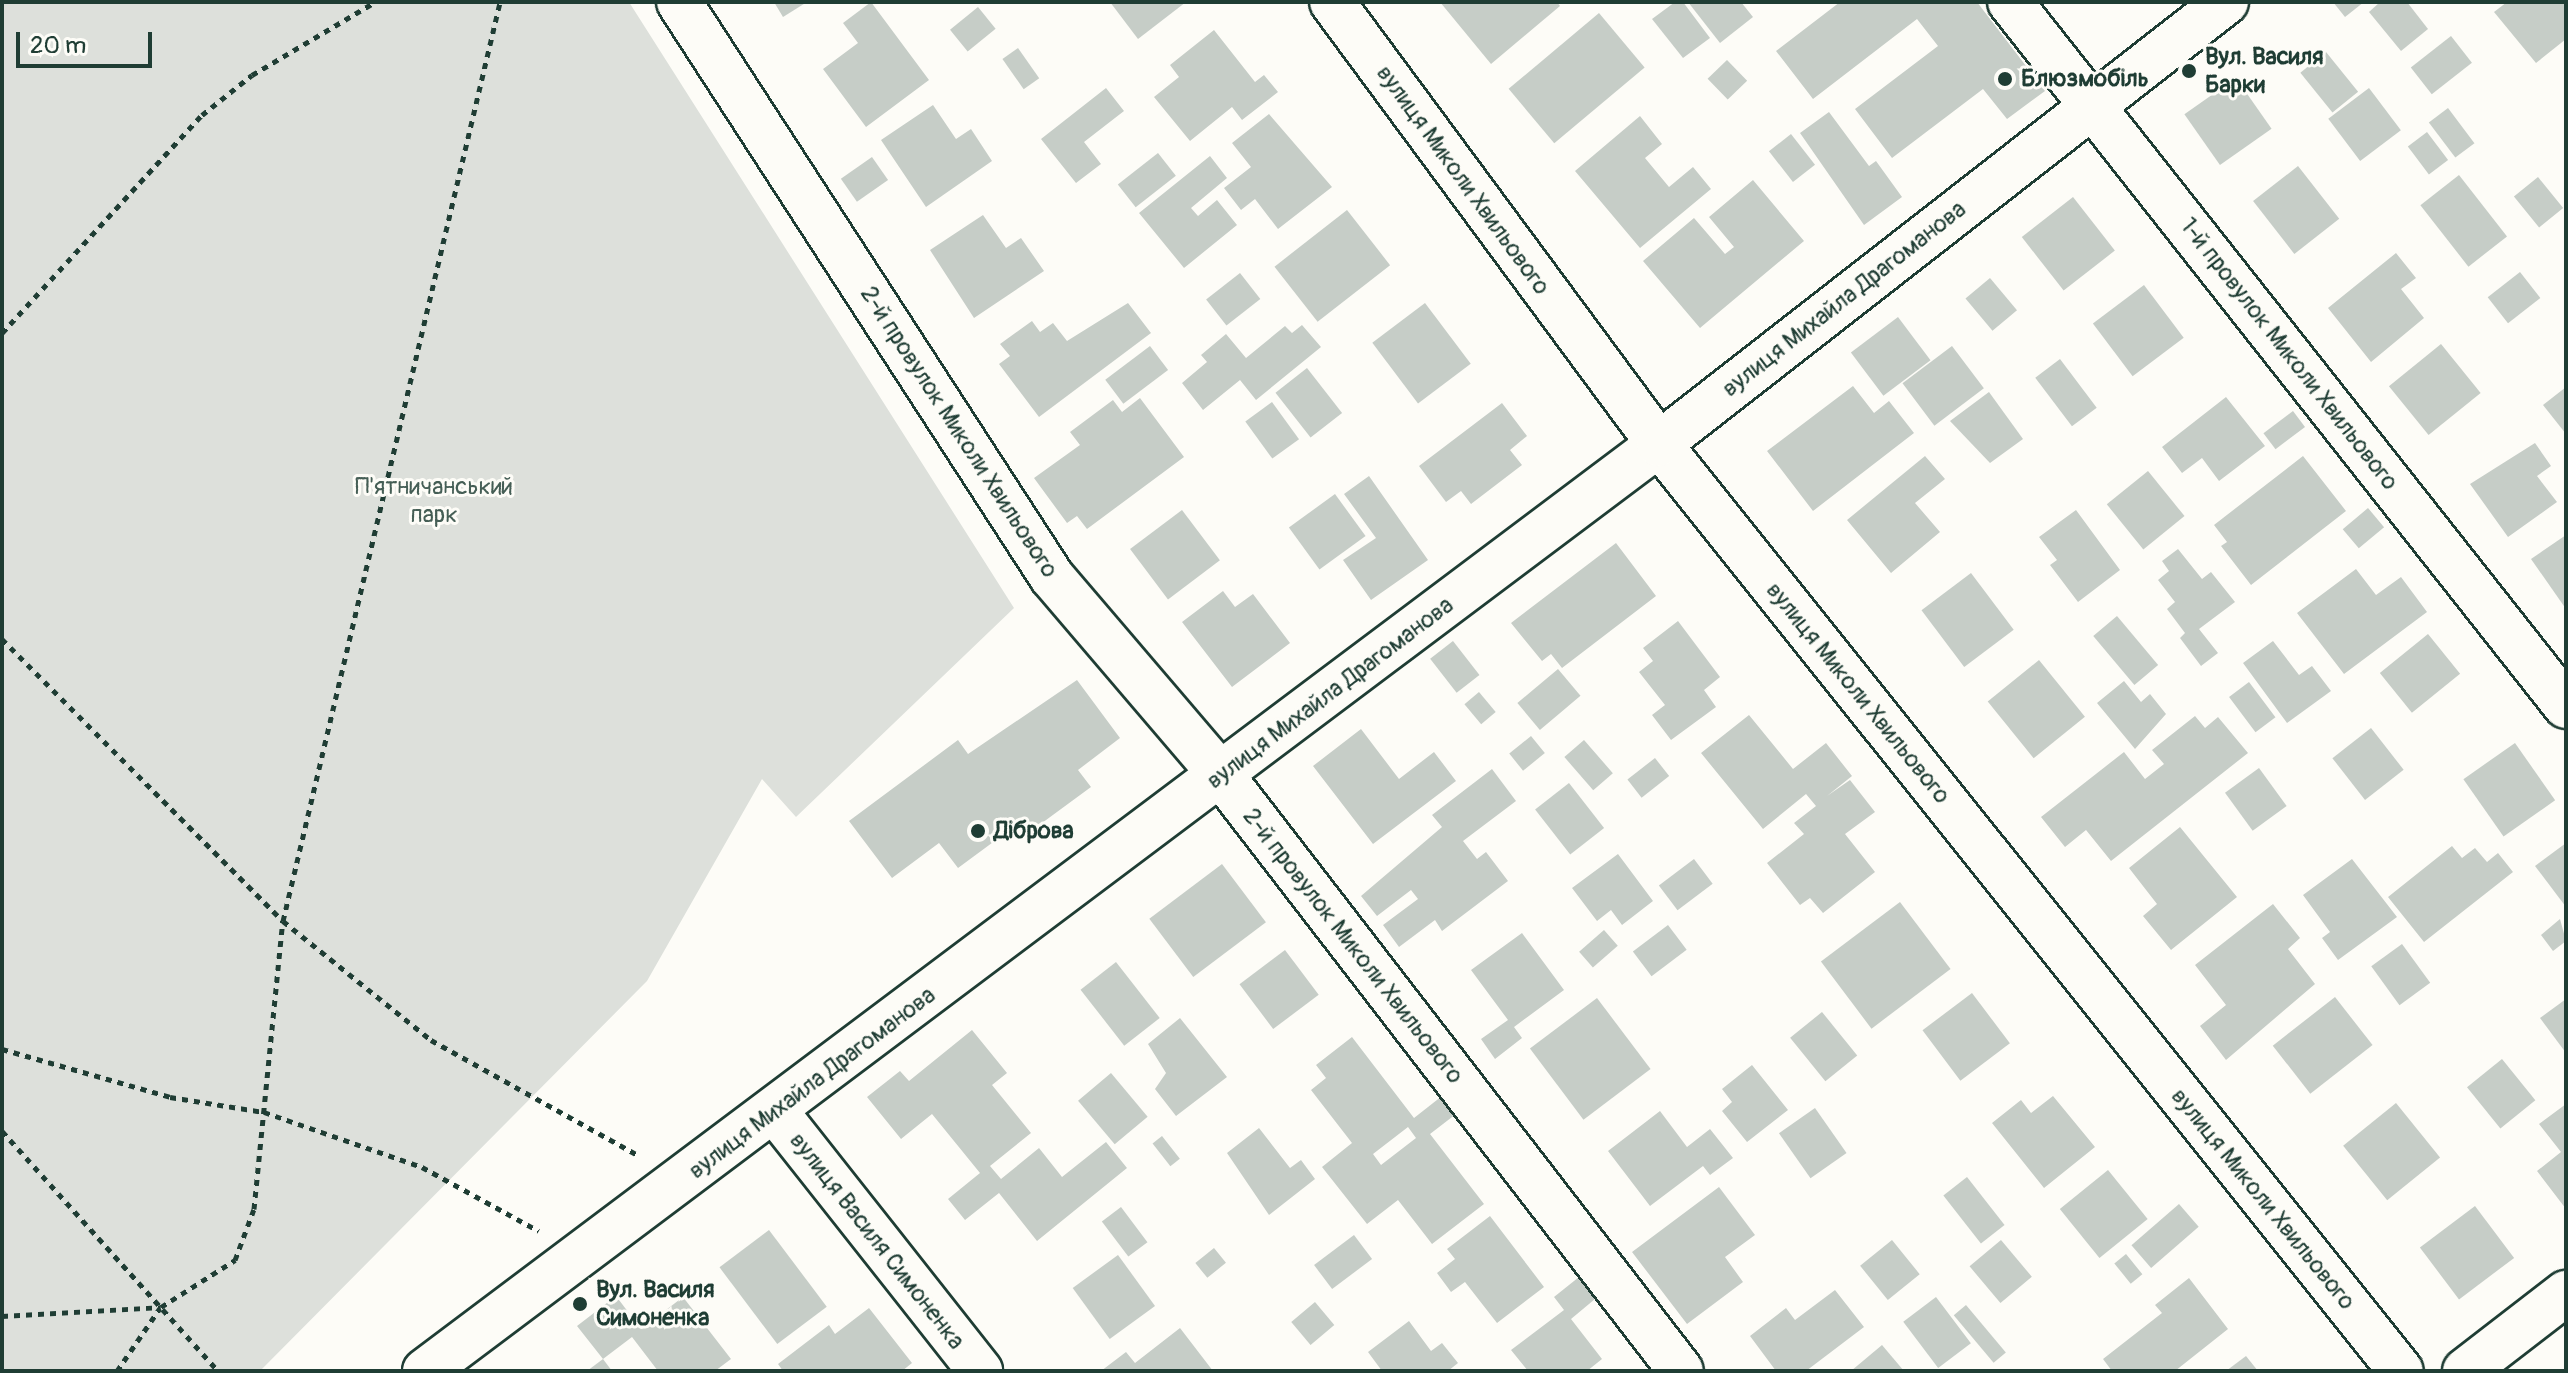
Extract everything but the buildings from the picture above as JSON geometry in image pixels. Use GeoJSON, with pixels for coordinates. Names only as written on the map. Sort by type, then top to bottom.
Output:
{"type":"FeatureCollection","features":[{"type":"Feature","properties":{"kind":"street","name":"2-й провулок Миколи Хвильового"},"geometry":{"type":"LineString","coordinates":[[679,2],[1052,577],[1222,776],[1681,1371]]}},
{"type":"Feature","properties":{"kind":"street","name":"вулиця Миколи Хвильового"},"geometry":{"type":"LineString","coordinates":[[1332,2],[1659,444],[2401,1371]]}},
{"type":"Feature","properties":{"kind":"street","name":"1-й провулок Миколи Хвильового"},"geometry":{"type":"LineString","coordinates":[[2010,2],[2566,706]]}},
{"type":"Feature","properties":{"kind":"street","name":"вулиця Михайла Драгоманова"},"geometry":{"type":"LineString","coordinates":[[425,1371],[1222,776],[1659,444],[2226,2]]}},
{"type":"Feature","properties":{"kind":"street","name":"вулиця Василя Симоненка"},"geometry":{"type":"LineString","coordinates":[[775,1111],[980,1371]]}},
{"type":"Feature","properties":{"kind":"street"},"geometry":{"type":"LineString","coordinates":[[2465,1371],[2566,1293]]}},
{"type":"Feature","properties":{"kind":"path"},"geometry":{"type":"LineString","coordinates":[[2,333],[202,115],[252,75],[375,2]]}},
{"type":"Feature","properties":{"kind":"path"},"geometry":{"type":"LineString","coordinates":[[117,1371],[161,1307],[235,1260],[254,1209],[283,921],[500,2]]}},
{"type":"Feature","properties":{"kind":"path"},"geometry":{"type":"LineString","coordinates":[[2,639],[283,921],[443,1047],[683,1179]]}},
{"type":"Feature","properties":{"kind":"path"},"geometry":{"type":"LineString","coordinates":[[2,1049],[170,1097],[264,1112],[422,1167],[582,1254]]}},
{"type":"Feature","properties":{"kind":"path"},"geometry":{"type":"LineString","coordinates":[[2,1131],[218,1371]]}},
{"type":"Feature","properties":{"kind":"path"},"geometry":{"type":"LineString","coordinates":[[2,1316],[161,1307]]}},
{"type":"Feature","properties":{"kind":"green space","name":"П'ятничанський парк"},"geometry":{"type":"Polygon","coordinates":[[[2,2],[629,2],[1014,608],[796,817],[762,779],[647,981],[260,1371],[2,1371],[2,2]]]}},
{"type":"Feature","properties":{"kind":"place","name":"Вул. Василя Барки"},"geometry":{"type":"Point","coordinates":[2189,71]}},
{"type":"Feature","properties":{"kind":"place","name":"Блюзмобіль"},"geometry":{"type":"Point","coordinates":[2005,79]}},
{"type":"Feature","properties":{"kind":"place","name":"Діброва"},"geometry":{"type":"Point","coordinates":[978,831]}},
{"type":"Feature","properties":{"kind":"place","name":"Вул. Василя Симоненка"},"geometry":{"type":"Point","coordinates":[580,1304]}}]}
